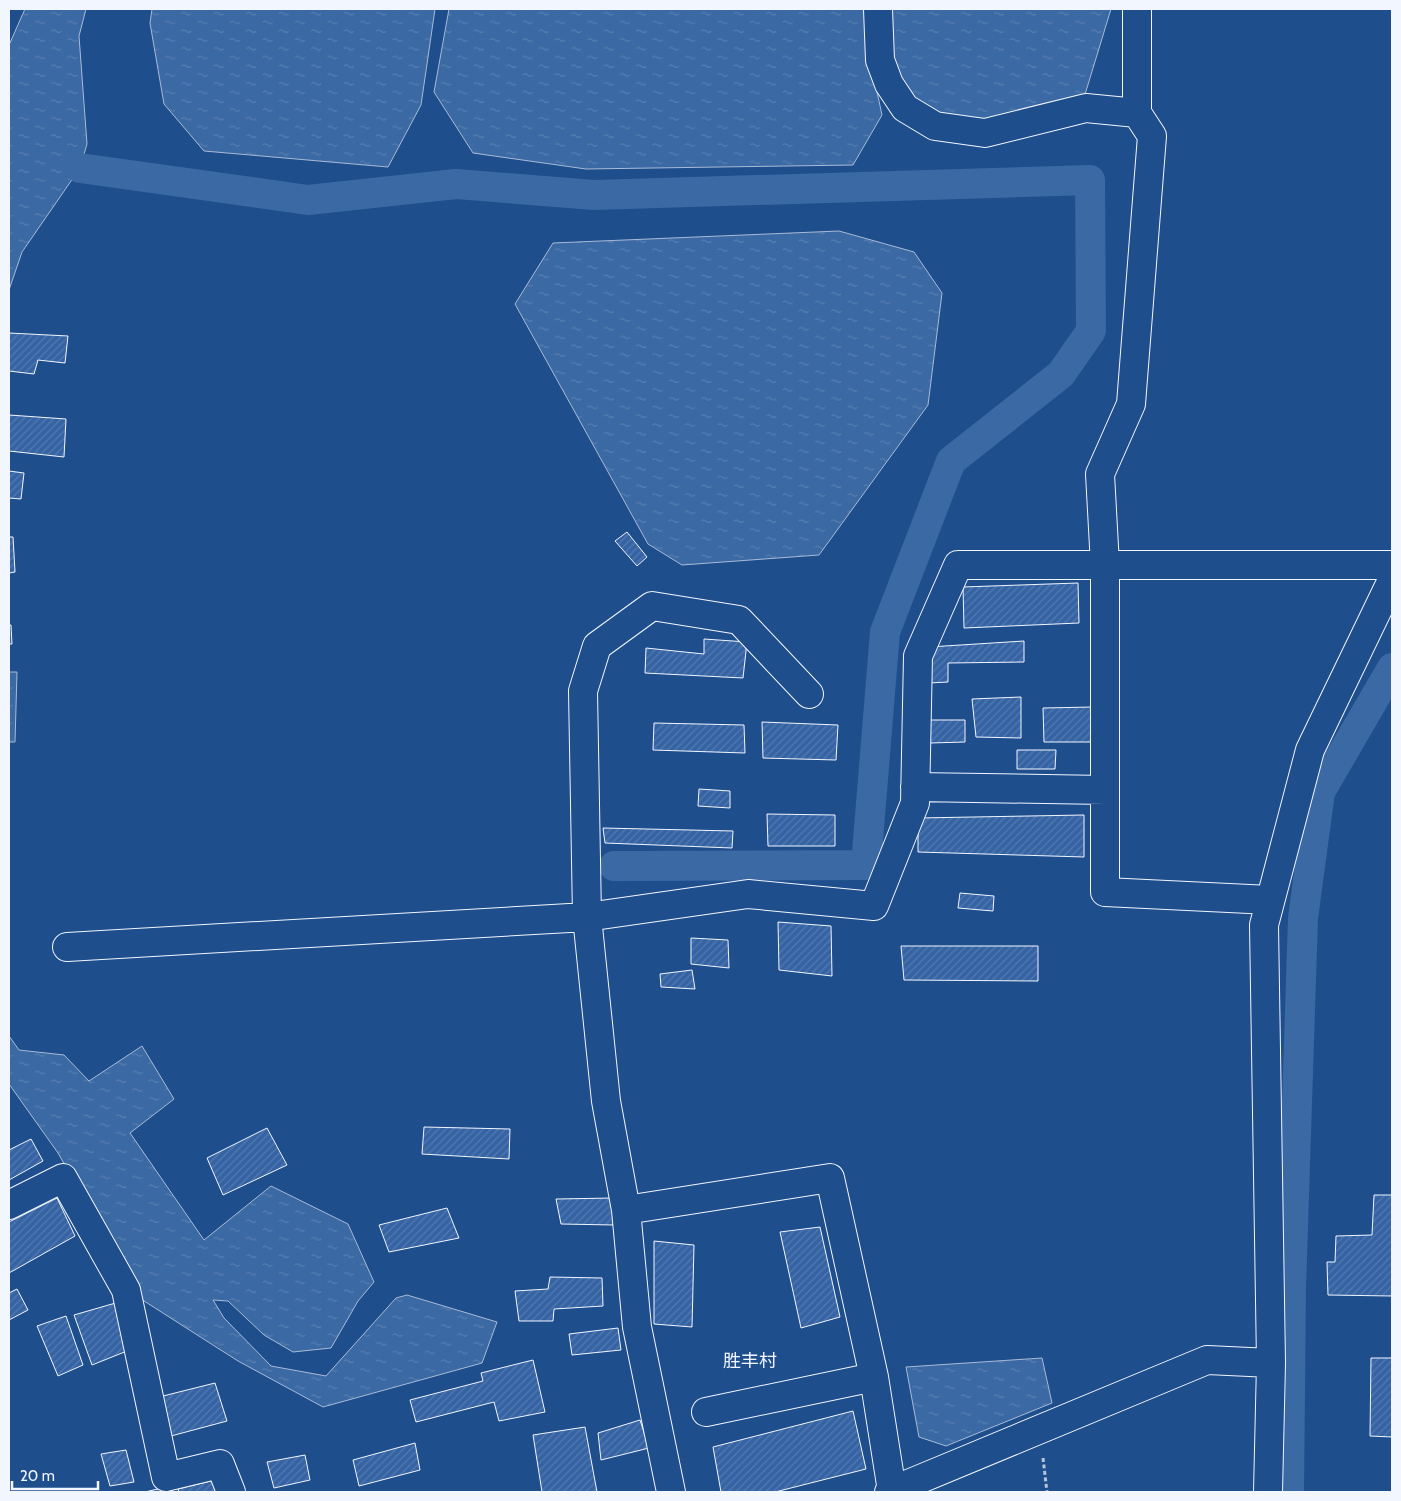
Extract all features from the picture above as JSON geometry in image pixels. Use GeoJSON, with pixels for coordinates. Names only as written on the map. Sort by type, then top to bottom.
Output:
{"type":"FeatureCollection","features":[{"type":"Feature","properties":{"kind":"street"},"geometry":{"type":"LineString","coordinates":[[878,9],[880,60],[889,84],[905,108],[935,126],[985,133],[1086,108],[1137,113]]}},
{"type":"Feature","properties":{"kind":"street"},"geometry":{"type":"LineString","coordinates":[[1137,9],[1137,113],[1152,136],[1131,404],[1100,474],[1105,565],[1105,892],[1270,900]]}},
{"type":"Feature","properties":{"kind":"street"},"geometry":{"type":"LineString","coordinates":[[67,947],[587,918],[748,894],[874,906],[915,803],[918,656],[958,565],[1392,565]]}},
{"type":"Feature","properties":{"kind":"street"},"geometry":{"type":"LineString","coordinates":[[1268,1492],[1271,1363],[1264,925],[1310,750],[1392,580]]}},
{"type":"Feature","properties":{"kind":"street"},"geometry":{"type":"LineString","coordinates":[[671,1492],[637,1327],[626,1210],[606,1101],[587,918],[583,691],[597,646],[652,606],[739,620],[809,694]]}},
{"type":"Feature","properties":{"kind":"street"},"geometry":{"type":"LineString","coordinates":[[915,787],[1105,790]]}},
{"type":"Feature","properties":{"kind":"street"},"geometry":{"type":"LineString","coordinates":[[9,1205],[63,1178],[126,1290],[166,1477],[220,1464],[231,1492]]}},
{"type":"Feature","properties":{"kind":"street"},"geometry":{"type":"LineString","coordinates":[[626,1210],[830,1178],[874,1377],[891,1492],[1207,1360],[1271,1363]]}},
{"type":"Feature","properties":{"kind":"street"},"geometry":{"type":"LineString","coordinates":[[706,1412],[874,1377]]}},
{"type":"Feature","properties":{"kind":"water"},"geometry":{"type":"Polygon","coordinates":[[[25,9],[86,9],[79,36],[87,144],[80,168],[22,252],[9,290],[9,45],[25,9]]]}},
{"type":"Feature","properties":{"kind":"water"},"geometry":{"type":"Polygon","coordinates":[[[152,9],[435,9],[421,105],[388,167],[204,151],[164,104],[150,23],[152,9]]]}},
{"type":"Feature","properties":{"kind":"water"},"geometry":{"type":"Polygon","coordinates":[[[449,9],[867,9],[870,59],[882,115],[853,165],[586,169],[473,153],[434,92],[449,9]]]}},
{"type":"Feature","properties":{"kind":"water"},"geometry":{"type":"Polygon","coordinates":[[[885,9],[1111,9],[1083,101],[974,131],[907,96],[887,61],[885,9]]]}},
{"type":"Feature","properties":{"kind":"water"},"geometry":{"type":"Polygon","coordinates":[[[839,231],[914,252],[942,293],[928,405],[819,555],[682,565],[648,544],[515,304],[553,243],[839,231]]]}},
{"type":"Feature","properties":{"kind":"water"},"geometry":{"type":"Polygon","coordinates":[[[9,672],[17,672],[15,742],[9,742],[9,672]]]}},
{"type":"Feature","properties":{"kind":"water"},"geometry":{"type":"Polygon","coordinates":[[[9,1036],[19,1050],[64,1055],[89,1081],[142,1046],[174,1099],[130,1133],[204,1240],[271,1186],[348,1224],[374,1282],[358,1301],[331,1348],[293,1352],[264,1335],[228,1301],[213,1300],[224,1318],[271,1366],[326,1376],[396,1298],[407,1295],[497,1322],[482,1363],[323,1407],[238,1361],[141,1299],[58,1153],[9,1084],[9,1036]]]}},
{"type":"Feature","properties":{"kind":"water"},"geometry":{"type":"Polygon","coordinates":[[[1042,1358],[1052,1403],[946,1446],[919,1437],[906,1367],[1042,1358]]]}},
{"type":"Feature","properties":{"kind":"building"},"geometry":{"type":"Polygon","coordinates":[[[9,333],[68,336],[65,363],[38,360],[34,374],[9,371],[9,333]]]}},
{"type":"Feature","properties":{"kind":"building"},"geometry":{"type":"Polygon","coordinates":[[[9,415],[66,419],[64,457],[9,451],[9,415]]]}},
{"type":"Feature","properties":{"kind":"building"},"geometry":{"type":"Polygon","coordinates":[[[9,471],[24,473],[21,499],[9,498],[9,471]]]}},
{"type":"Feature","properties":{"kind":"building"},"geometry":{"type":"Polygon","coordinates":[[[627,532],[647,557],[637,566],[615,541],[627,532]]]}},
{"type":"Feature","properties":{"kind":"building"},"geometry":{"type":"Polygon","coordinates":[[[9,537],[13,537],[15,572],[9,573],[9,537]]]}},
{"type":"Feature","properties":{"kind":"building"},"geometry":{"type":"Polygon","coordinates":[[[1078,583],[1079,623],[964,628],[963,587],[1078,583]]]}},
{"type":"Feature","properties":{"kind":"building"},"geometry":{"type":"Polygon","coordinates":[[[9,625],[11,625],[12,644],[9,644],[9,625]]]}},
{"type":"Feature","properties":{"kind":"building"},"geometry":{"type":"Polygon","coordinates":[[[704,639],[747,642],[743,678],[645,673],[646,648],[704,654],[704,639]]]}},
{"type":"Feature","properties":{"kind":"building"},"geometry":{"type":"Polygon","coordinates":[[[1024,641],[1024,662],[948,663],[948,682],[929,683],[929,647],[1024,641]]]}},
{"type":"Feature","properties":{"kind":"building"},"geometry":{"type":"Polygon","coordinates":[[[1021,697],[1021,738],[976,737],[972,699],[1021,697]]]}},
{"type":"Feature","properties":{"kind":"building"},"geometry":{"type":"Polygon","coordinates":[[[1093,707],[1094,742],[1044,742],[1043,708],[1093,707]]]}},
{"type":"Feature","properties":{"kind":"building"},"geometry":{"type":"Polygon","coordinates":[[[930,720],[965,720],[965,742],[930,743],[930,720]]]}},
{"type":"Feature","properties":{"kind":"building"},"geometry":{"type":"Polygon","coordinates":[[[762,722],[838,725],[836,760],[763,758],[762,722]]]}},
{"type":"Feature","properties":{"kind":"building"},"geometry":{"type":"Polygon","coordinates":[[[654,723],[744,725],[745,753],[653,750],[654,723]]]}},
{"type":"Feature","properties":{"kind":"building"},"geometry":{"type":"Polygon","coordinates":[[[1017,750],[1056,750],[1055,769],[1017,769],[1017,750]]]}},
{"type":"Feature","properties":{"kind":"building"},"geometry":{"type":"Polygon","coordinates":[[[699,789],[730,791],[730,808],[698,806],[699,789]]]}},
{"type":"Feature","properties":{"kind":"building"},"geometry":{"type":"Polygon","coordinates":[[[767,814],[835,815],[835,846],[768,846],[767,814]]]}},
{"type":"Feature","properties":{"kind":"building"},"geometry":{"type":"Polygon","coordinates":[[[1084,815],[1084,857],[918,852],[918,818],[1084,815]]]}},
{"type":"Feature","properties":{"kind":"building"},"geometry":{"type":"Polygon","coordinates":[[[603,828],[733,831],[732,848],[605,843],[603,828]]]}},
{"type":"Feature","properties":{"kind":"building"},"geometry":{"type":"Polygon","coordinates":[[[960,893],[994,896],[993,911],[958,908],[960,893]]]}},
{"type":"Feature","properties":{"kind":"building"},"geometry":{"type":"Polygon","coordinates":[[[778,922],[831,926],[832,976],[779,970],[778,922]]]}},
{"type":"Feature","properties":{"kind":"building"},"geometry":{"type":"Polygon","coordinates":[[[691,938],[728,940],[729,968],[691,964],[691,938]]]}},
{"type":"Feature","properties":{"kind":"building"},"geometry":{"type":"Polygon","coordinates":[[[901,946],[1038,946],[1038,981],[904,980],[901,946]]]}},
{"type":"Feature","properties":{"kind":"building"},"geometry":{"type":"Polygon","coordinates":[[[692,970],[695,989],[661,987],[660,974],[692,970]]]}},
{"type":"Feature","properties":{"kind":"building"},"geometry":{"type":"Polygon","coordinates":[[[424,1127],[510,1129],[509,1159],[422,1154],[424,1127]]]}},
{"type":"Feature","properties":{"kind":"building"},"geometry":{"type":"Polygon","coordinates":[[[267,1128],[287,1165],[223,1195],[207,1158],[267,1128]]]}},
{"type":"Feature","properties":{"kind":"building"},"geometry":{"type":"Polygon","coordinates":[[[31,1139],[43,1161],[9,1180],[9,1150],[31,1139]]]}},
{"type":"Feature","properties":{"kind":"building"},"geometry":{"type":"Polygon","coordinates":[[[1374,1195],[1392,1195],[1392,1296],[1328,1295],[1327,1262],[1335,1262],[1336,1236],[1372,1235],[1374,1195]]]}},
{"type":"Feature","properties":{"kind":"building"},"geometry":{"type":"Polygon","coordinates":[[[57,1198],[75,1236],[9,1273],[9,1222],[57,1198]]]}},
{"type":"Feature","properties":{"kind":"building"},"geometry":{"type":"Polygon","coordinates":[[[613,1198],[614,1225],[561,1224],[556,1199],[613,1198]]]}},
{"type":"Feature","properties":{"kind":"building"},"geometry":{"type":"Polygon","coordinates":[[[447,1208],[459,1238],[389,1252],[379,1225],[447,1208]]]}},
{"type":"Feature","properties":{"kind":"building"},"geometry":{"type":"Polygon","coordinates":[[[820,1227],[840,1317],[801,1328],[780,1232],[820,1227]]]}},
{"type":"Feature","properties":{"kind":"building"},"geometry":{"type":"Polygon","coordinates":[[[654,1241],[694,1245],[692,1327],[654,1324],[654,1241]]]}},
{"type":"Feature","properties":{"kind":"building"},"geometry":{"type":"Polygon","coordinates":[[[550,1277],[602,1278],[603,1306],[554,1309],[553,1321],[519,1321],[515,1291],[548,1289],[550,1277]]]}},
{"type":"Feature","properties":{"kind":"building"},"geometry":{"type":"Polygon","coordinates":[[[17,1289],[28,1310],[9,1320],[9,1293],[17,1289]]]}},
{"type":"Feature","properties":{"kind":"building"},"geometry":{"type":"Polygon","coordinates":[[[119,1302],[132,1349],[92,1365],[74,1315],[119,1302]]]}},
{"type":"Feature","properties":{"kind":"building"},"geometry":{"type":"Polygon","coordinates":[[[66,1316],[83,1365],[58,1376],[37,1326],[66,1316]]]}},
{"type":"Feature","properties":{"kind":"building"},"geometry":{"type":"Polygon","coordinates":[[[618,1328],[621,1350],[572,1355],[569,1334],[618,1328]]]}},
{"type":"Feature","properties":{"kind":"building"},"geometry":{"type":"Polygon","coordinates":[[[1371,1358],[1392,1358],[1392,1437],[1370,1436],[1371,1358]]]}},
{"type":"Feature","properties":{"kind":"building"},"geometry":{"type":"Polygon","coordinates":[[[533,1360],[545,1412],[499,1421],[494,1402],[416,1422],[410,1400],[483,1381],[481,1373],[533,1360]]]}},
{"type":"Feature","properties":{"kind":"building"},"geometry":{"type":"Polygon","coordinates":[[[215,1383],[227,1421],[171,1436],[159,1397],[215,1383]]]}},
{"type":"Feature","properties":{"kind":"building"},"geometry":{"type":"Polygon","coordinates":[[[853,1411],[866,1469],[775,1492],[721,1492],[713,1447],[853,1411]]]}},
{"type":"Feature","properties":{"kind":"building"},"geometry":{"type":"Polygon","coordinates":[[[640,1420],[649,1448],[601,1460],[598,1433],[640,1420]]]}},
{"type":"Feature","properties":{"kind":"building"},"geometry":{"type":"Polygon","coordinates":[[[585,1427],[597,1492],[542,1492],[533,1435],[585,1427]]]}},
{"type":"Feature","properties":{"kind":"building"},"geometry":{"type":"Polygon","coordinates":[[[415,1443],[420,1470],[359,1486],[353,1460],[415,1443]]]}},
{"type":"Feature","properties":{"kind":"building"},"geometry":{"type":"Polygon","coordinates":[[[126,1450],[134,1482],[110,1486],[101,1454],[126,1450]]]}},
{"type":"Feature","properties":{"kind":"building"},"geometry":{"type":"Polygon","coordinates":[[[305,1455],[310,1480],[274,1488],[267,1462],[305,1455]]]}},
{"type":"Feature","properties":{"kind":"building"},"geometry":{"type":"Polygon","coordinates":[[[215,1480],[218,1492],[179,1492],[178,1489],[215,1480]]]}},
{"type":"Feature","properties":{"kind":"building"},"geometry":{"type":"Polygon","coordinates":[[[162,1488],[163,1492],[145,1492],[162,1488]]]}},
{"type":"Feature","properties":{"kind":"waterway"},"geometry":{"type":"LineString","coordinates":[[80,168],[308,200],[456,184],[594,195],[1090,180],[1091,331],[1061,374],[951,461],[885,632],[866,865],[614,866]]}},
{"type":"Feature","properties":{"kind":"waterway"},"geometry":{"type":"LineString","coordinates":[[1289,1492],[1291,1288],[1303,918],[1320,792],[1392,668]]}},
{"type":"Feature","properties":{"kind":"district","name":"胜丰村"},"geometry":{"type":"Point","coordinates":[750,1361]}}]}
